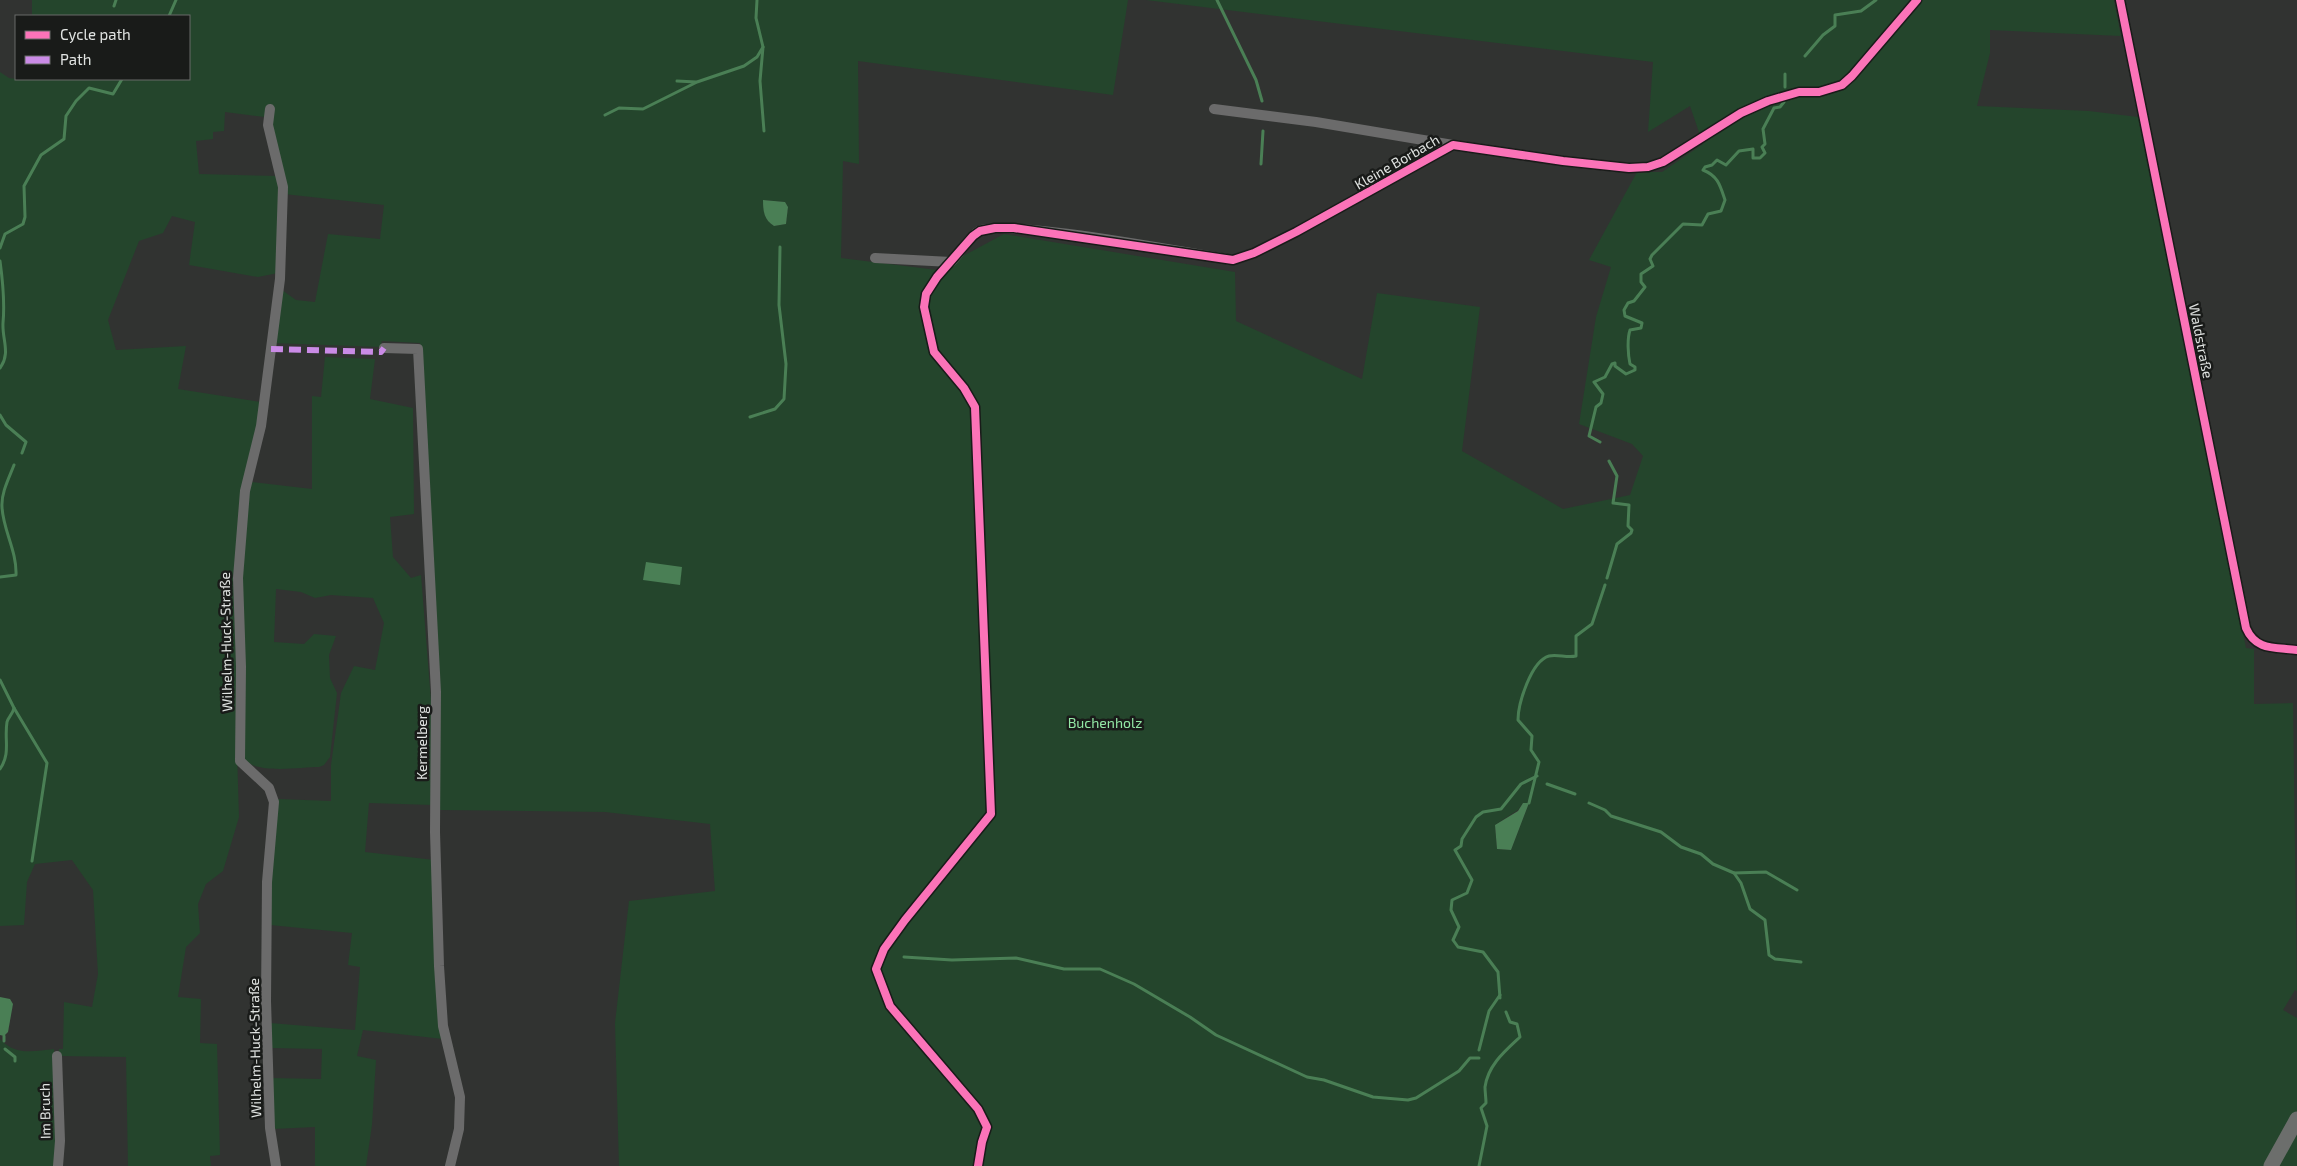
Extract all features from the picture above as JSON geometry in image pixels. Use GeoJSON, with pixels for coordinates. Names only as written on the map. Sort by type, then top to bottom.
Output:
{"type":"FeatureCollection","features":[{"type":"Feature","properties":{"kind":"main road"},"geometry":{"type":"LineString","coordinates":[[2271,1166],[2297,1119]]}},
{"type":"Feature","properties":{"kind":"street","name":"Kleine Borbach"},"geometry":{"type":"LineString","coordinates":[[1214,109],[1316,122],[1563,161],[1629,168],[1648,167],[1663,162],[1741,113],[1798,92],[1819,92],[1842,85],[1852,76],[1917,0]]}},
{"type":"Feature","properties":{"kind":"street","name":"Waldstraße"},"geometry":{"type":"LineString","coordinates":[[2120,0],[2246,628],[2251,639],[2258,644],[2297,650]]}},
{"type":"Feature","properties":{"kind":"street","name":"Wilhelm-Huck-Straße"},"geometry":{"type":"LineString","coordinates":[[270,109],[268,125],[283,187],[280,279],[261,426],[245,491],[238,578],[238,620],[241,667],[240,760],[269,788],[274,802],[268,882],[266,1001],[270,1128],[276,1166]]}},
{"type":"Feature","properties":{"kind":"street","name":"Kleine Borbach"},"geometry":{"type":"LineString","coordinates":[[874,258],[951,262],[960,254],[973,236],[980,231],[995,228],[1043,232],[1232,260],[1254,253],[1296,232],[1453,145]]}},
{"type":"Feature","properties":{"kind":"street","name":"Kermelberg"},"geometry":{"type":"LineString","coordinates":[[384,348],[418,349],[428,575],[435,673],[435,832],[440,986],[443,1026],[460,1097],[459,1129],[450,1166]]}},
{"type":"Feature","properties":{"kind":"street","name":"Im Bruch"},"geometry":{"type":"LineString","coordinates":[[57,1056],[60,1141],[58,1166]]}},
{"type":"Feature","properties":{"kind":"green space","name":"Buchenholz"},"geometry":{"type":"Polygon","coordinates":[[[32,0],[1128,0],[1113,95],[858,61],[859,164],[843,161],[841,258],[937,270],[1004,234],[1235,272],[1236,321],[1362,379],[1377,293],[1480,307],[1462,451],[1563,509],[1630,495],[1643,456],[1632,444],[1579,424],[1596,317],[1611,267],[1589,260],[1637,172],[1662,172],[1703,144],[1690,106],[1648,132],[1653,62],[1146,0],[2114,0],[2121,36],[1990,30],[1990,53],[1977,106],[2089,111],[2138,117],[2246,648],[2254,649],[2254,704],[2293,703],[2297,991],[2295,990],[2283,1010],[2297,1018],[2297,1166],[619,1166],[615,1023],[629,901],[715,891],[710,824],[605,812],[440,810],[438,695],[420,343],[382,341],[380,347],[272,343],[282,290],[296,300],[315,302],[328,234],[380,239],[384,205],[284,194],[284,173],[273,142],[271,119],[265,113],[265,117],[225,112],[224,131],[213,132],[213,139],[196,141],[199,174],[279,176],[278,273],[258,277],[189,265],[195,222],[172,216],[163,233],[139,241],[108,320],[116,350],[186,346],[178,389],[261,402],[259,425],[243,490],[235,577],[239,667],[237,752],[239,817],[223,871],[206,884],[198,904],[200,933],[186,947],[178,997],[201,999],[200,1043],[217,1044],[220,1155],[210,1156],[211,1166],[128,1166],[126,1057],[59,1056],[59,1049],[63,1049],[64,1002],[92,1007],[98,974],[93,890],[72,860],[35,864],[27,882],[24,925],[0,926],[0,72],[15,80],[190,80],[190,15],[32,15],[32,0]],[[763,200],[765,215],[774,226],[786,224],[788,207],[785,202],[763,200]],[[1523,803],[1518,810],[1495,825],[1497,849],[1511,850],[1529,803],[1523,803]]]}},
{"type":"Feature","properties":{"kind":"green space"},"geometry":{"type":"Polygon","coordinates":[[[325,357],[375,359],[370,399],[413,408],[414,514],[390,517],[393,557],[411,578],[421,575],[433,726],[433,805],[369,803],[365,852],[434,860],[443,1039],[363,1030],[357,1056],[376,1060],[372,1125],[366,1166],[315,1166],[315,1127],[273,1129],[271,1078],[321,1079],[322,1049],[271,1048],[270,1023],[355,1030],[360,967],[348,965],[352,933],[270,925],[271,882],[278,799],[331,801],[331,765],[341,693],[354,666],[375,670],[384,623],[373,598],[331,595],[315,598],[301,592],[276,589],[274,642],[304,644],[314,634],[336,636],[329,655],[330,678],[337,693],[330,757],[324,765],[319,767],[278,769],[257,767],[244,758],[240,621],[248,492],[251,482],[312,489],[312,396],[321,397],[325,357]]]}},
{"type":"Feature","properties":{"kind":"green space"},"geometry":{"type":"Polygon","coordinates":[[[0,1039],[18,1050],[54,1049],[56,1166],[0,1166],[0,1039]]]}},
{"type":"Feature","properties":{"kind":"shaded area"},"geometry":{"type":"Polygon","coordinates":[[[763,200],[785,202],[788,207],[786,224],[774,226],[768,221],[764,211],[763,200]]]}},
{"type":"Feature","properties":{"kind":"shaded area"},"geometry":{"type":"Polygon","coordinates":[[[646,562],[682,567],[680,585],[643,580],[646,562]]]}},
{"type":"Feature","properties":{"kind":"shaded area"},"geometry":{"type":"Polygon","coordinates":[[[1523,803],[1529,803],[1511,850],[1497,849],[1495,825],[1518,811],[1523,803]]]}},
{"type":"Feature","properties":{"kind":"shaded area"},"geometry":{"type":"Polygon","coordinates":[[[0,997],[10,999],[13,1004],[8,1032],[4,1036],[0,1035],[0,997]]]}},
{"type":"Feature","properties":{"kind":"waterway"},"geometry":{"type":"LineString","coordinates":[[114,6],[116,0]]}},
{"type":"Feature","properties":{"kind":"waterway"},"geometry":{"type":"LineString","coordinates":[[169,15],[176,0]]}},
{"type":"Feature","properties":{"kind":"waterway"},"geometry":{"type":"LineString","coordinates":[[757,0],[756,18],[763,47],[760,81],[764,131]]}},
{"type":"Feature","properties":{"kind":"waterway"},"geometry":{"type":"LineString","coordinates":[[1217,0],[1256,80],[1262,101]]}},
{"type":"Feature","properties":{"kind":"waterway"},"geometry":{"type":"LineString","coordinates":[[1805,56],[1823,35],[1835,26],[1835,15],[1861,11],[1876,0]]}},
{"type":"Feature","properties":{"kind":"waterway"},"geometry":{"type":"LineString","coordinates":[[605,115],[619,108],[643,109],[697,82],[744,66],[757,57],[763,47]]}},
{"type":"Feature","properties":{"kind":"waterway"},"geometry":{"type":"LineString","coordinates":[[1785,74],[1785,87]]}},
{"type":"Feature","properties":{"kind":"waterway"},"geometry":{"type":"LineString","coordinates":[[0,248],[5,234],[23,224],[25,217],[24,186],[41,155],[64,139],[66,116],[76,101],[89,88],[113,94],[121,80]]}},
{"type":"Feature","properties":{"kind":"waterway"},"geometry":{"type":"LineString","coordinates":[[677,81],[696,82]]}},
{"type":"Feature","properties":{"kind":"waterway"},"geometry":{"type":"LineString","coordinates":[[1600,442],[1589,436],[1596,407],[1601,403],[1603,394],[1594,382],[1605,377],[1612,364],[1615,363],[1615,366],[1626,374],[1635,370],[1635,367],[1630,364],[1629,360],[1629,334],[1630,330],[1641,328],[1642,323],[1625,316],[1624,310],[1628,303],[1634,301],[1645,287],[1641,282],[1641,274],[1653,266],[1650,259],[1652,255],[1683,224],[1702,225],[1708,214],[1721,211],[1725,200],[1720,185],[1712,175],[1703,170],[1717,160],[1726,165],[1739,151],[1753,149],[1753,158],[1760,158],[1765,153],[1762,147],[1765,144],[1763,129],[1774,108],[1780,107],[1784,102]]}},
{"type":"Feature","properties":{"kind":"waterway"},"geometry":{"type":"LineString","coordinates":[[1261,164],[1263,131]]}},
{"type":"Feature","properties":{"kind":"waterway"},"geometry":{"type":"LineString","coordinates":[[750,417],[775,409],[784,399],[786,364],[779,305],[780,247]]}},
{"type":"Feature","properties":{"kind":"waterway"},"geometry":{"type":"LineString","coordinates":[[0,261],[6,352],[0,368]]}},
{"type":"Feature","properties":{"kind":"waterway"},"geometry":{"type":"LineString","coordinates":[[0,415],[6,425],[26,442],[22,453]]}},
{"type":"Feature","properties":{"kind":"waterway"},"geometry":{"type":"LineString","coordinates":[[1607,578],[1617,544],[1631,533],[1632,530],[1628,526],[1629,505],[1613,503],[1617,476],[1609,461]]}},
{"type":"Feature","properties":{"kind":"waterway"},"geometry":{"type":"LineString","coordinates":[[0,577],[16,575],[16,566],[2,507],[4,491],[14,465]]}},
{"type":"Feature","properties":{"kind":"waterway"},"geometry":{"type":"LineString","coordinates":[[1529,803],[1539,762],[1531,750],[1532,736],[1518,720],[1523,694],[1531,674],[1542,660],[1549,656],[1576,656],[1576,636],[1592,624],[1605,585]]}},
{"type":"Feature","properties":{"kind":"waterway"},"geometry":{"type":"LineString","coordinates":[[0,680],[14,708],[7,722],[6,752],[0,769]]}},
{"type":"Feature","properties":{"kind":"waterway"},"geometry":{"type":"LineString","coordinates":[[14,708],[47,763],[32,861]]}},
{"type":"Feature","properties":{"kind":"waterway"},"geometry":{"type":"LineString","coordinates":[[1500,998],[1498,972],[1483,952],[1458,947],[1453,940],[1459,927],[1451,910],[1452,900],[1467,893],[1472,880],[1455,850],[1461,846],[1462,839],[1476,817],[1483,812],[1501,809],[1521,784],[1537,776]]}},
{"type":"Feature","properties":{"kind":"waterway"},"geometry":{"type":"LineString","coordinates":[[1547,784],[1575,794]]}},
{"type":"Feature","properties":{"kind":"waterway"},"geometry":{"type":"LineString","coordinates":[[1589,803],[1605,810],[1611,816],[1661,832],[1681,847],[1701,854],[1713,864],[1734,873],[1741,883],[1750,909],[1765,920],[1769,955],[1775,959],[1801,962]]}},
{"type":"Feature","properties":{"kind":"waterway"},"geometry":{"type":"LineString","coordinates":[[1734,873],[1766,872],[1797,890]]}},
{"type":"Feature","properties":{"kind":"waterway"},"geometry":{"type":"LineString","coordinates":[[904,957],[952,960],[1016,958],[1064,969],[1100,969],[1134,984],[1190,1017],[1216,1035],[1307,1077],[1324,1080],[1373,1097],[1408,1100],[1416,1098],[1459,1071],[1470,1058],[1479,1058]]}},
{"type":"Feature","properties":{"kind":"waterway"},"geometry":{"type":"LineString","coordinates":[[1479,1050],[1489,1011],[1500,995]]}},
{"type":"Feature","properties":{"kind":"waterway"},"geometry":{"type":"LineString","coordinates":[[1479,1166],[1487,1126],[1481,1108],[1486,1103],[1485,1087],[1487,1079],[1493,1065],[1520,1037],[1517,1024],[1510,1022],[1506,1012]]}},
{"type":"Feature","properties":{"kind":"waterway"},"geometry":{"type":"LineString","coordinates":[[4,1036],[4,1041]]}},
{"type":"Feature","properties":{"kind":"waterway"},"geometry":{"type":"LineString","coordinates":[[5,1049],[15,1057],[15,1061]]}},
{"type":"Feature","properties":{"kind":"marked path"},"geometry":{"type":"LineString","coordinates":[[271,349],[381,352],[384,348]]}},
{"type":"Feature","properties":{"kind":"cycle path"},"geometry":{"type":"LineString","coordinates":[[978,1166],[987,1127],[978,1109],[890,1006],[876,969],[884,949],[905,920],[991,814],[975,407],[964,388],[934,352],[924,307],[926,294],[937,277],[973,236],[980,231],[995,228],[1014,228],[1233,260],[1254,253],[1296,232],[1453,145],[1563,161],[1629,168],[1648,167],[1663,162],[1741,113],[1768,101],[1799,92],[1819,92],[1842,85],[1852,76],[1917,0]]}},
{"type":"Feature","properties":{"kind":"cycle path"},"geometry":{"type":"LineString","coordinates":[[2120,0],[2246,628],[2255,641],[2261,644],[2274,648],[2297,650]]}}]}
